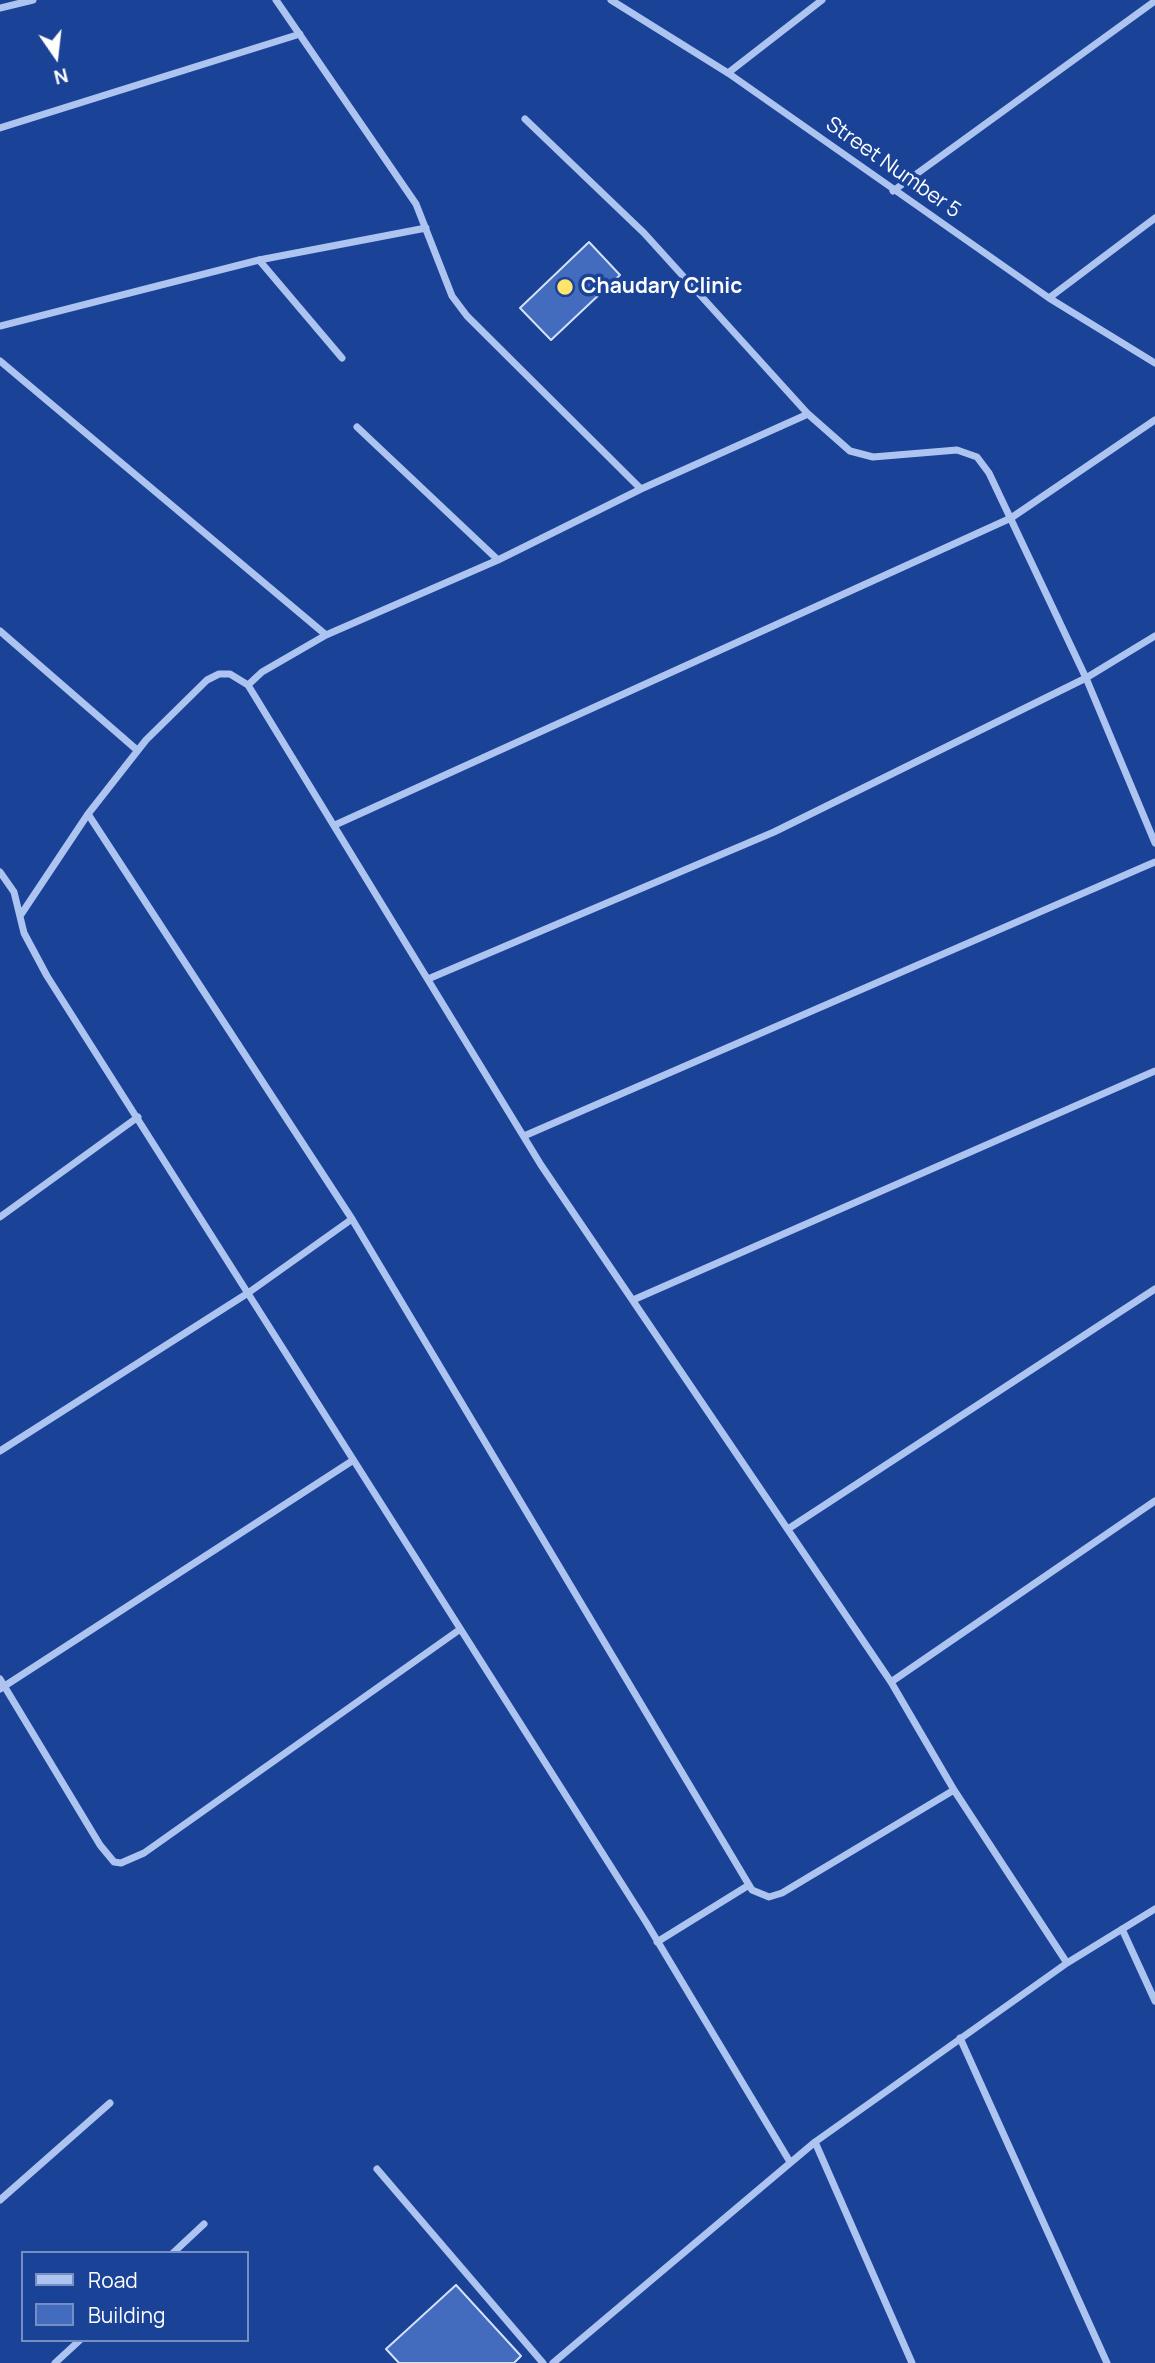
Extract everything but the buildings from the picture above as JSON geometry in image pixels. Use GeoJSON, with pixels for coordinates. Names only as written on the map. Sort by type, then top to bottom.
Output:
{"type":"FeatureCollection","features":[{"type":"Feature","properties":{"kind":"street"},"geometry":{"type":"LineString","coordinates":[[0,8],[33,0]]}},
{"type":"Feature","properties":{"kind":"street"},"geometry":{"type":"LineString","coordinates":[[276,0],[392,167],[426,229],[452,296],[467,316],[640,489]]}},
{"type":"Feature","properties":{"kind":"street","name":"Street Number 5"},"geometry":{"type":"LineString","coordinates":[[611,0],[729,73],[1049,298],[1155,363]]}},
{"type":"Feature","properties":{"kind":"street"},"geometry":{"type":"LineString","coordinates":[[729,73],[822,0]]}},
{"type":"Feature","properties":{"kind":"street"},"geometry":{"type":"LineString","coordinates":[[894,191],[1155,1]]}},
{"type":"Feature","properties":{"kind":"street"},"geometry":{"type":"LineString","coordinates":[[0,128],[300,34]]}},
{"type":"Feature","properties":{"kind":"street"},"geometry":{"type":"LineString","coordinates":[[525,119],[644,233],[808,414],[850,451],[862,456],[957,450],[977,457],[989,473],[1086,678],[1155,843]]}},
{"type":"Feature","properties":{"kind":"street"},"geometry":{"type":"LineString","coordinates":[[1049,298],[1155,218]]}},
{"type":"Feature","properties":{"kind":"street"},"geometry":{"type":"LineString","coordinates":[[0,326],[259,260],[426,229]]}},
{"type":"Feature","properties":{"kind":"street"},"geometry":{"type":"LineString","coordinates":[[259,260],[342,358]]}},
{"type":"Feature","properties":{"kind":"street"},"geometry":{"type":"LineString","coordinates":[[0,360],[326,635]]}},
{"type":"Feature","properties":{"kind":"street"},"geometry":{"type":"LineString","coordinates":[[248,685],[262,672],[326,635],[498,560],[640,489],[808,414]]}},
{"type":"Feature","properties":{"kind":"street"},"geometry":{"type":"LineString","coordinates":[[335,825],[1011,518],[1155,420]]}},
{"type":"Feature","properties":{"kind":"street"},"geometry":{"type":"LineString","coordinates":[[357,427],[498,560]]}},
{"type":"Feature","properties":{"kind":"street"},"geometry":{"type":"LineString","coordinates":[[0,631],[137,750]]}},
{"type":"Feature","properties":{"kind":"street"},"geometry":{"type":"LineString","coordinates":[[428,979],[774,832],[1086,678],[1155,636]]}},
{"type":"Feature","properties":{"kind":"street"},"geometry":{"type":"LineString","coordinates":[[20,916],[88,814],[137,750],[207,680],[219,674],[230,674],[248,685],[524,1136],[891,1682],[954,1790],[1067,1963]]}},
{"type":"Feature","properties":{"kind":"street"},"geometry":{"type":"LineString","coordinates":[[88,814],[352,1219],[749,1885],[760,1895],[769,1897],[782,1894],[954,1790]]}},
{"type":"Feature","properties":{"kind":"street"},"geometry":{"type":"LineString","coordinates":[[524,1136],[1155,862]]}},
{"type":"Feature","properties":{"kind":"street"},"geometry":{"type":"LineString","coordinates":[[0,872],[14,892],[32,951],[47,976],[657,1942],[790,2162]]}},
{"type":"Feature","properties":{"kind":"street"},"geometry":{"type":"LineString","coordinates":[[633,1300],[1155,1071]]}},
{"type":"Feature","properties":{"kind":"street"},"geometry":{"type":"LineString","coordinates":[[0,1217],[138,1117]]}},
{"type":"Feature","properties":{"kind":"street"},"geometry":{"type":"LineString","coordinates":[[0,1451],[248,1293],[352,1219]]}},
{"type":"Feature","properties":{"kind":"street"},"geometry":{"type":"LineString","coordinates":[[788,1529],[1155,1289]]}},
{"type":"Feature","properties":{"kind":"street"},"geometry":{"type":"LineString","coordinates":[[352,1461],[1,1685],[100,1846],[114,1862],[121,1863],[145,1853],[460,1630]]}},
{"type":"Feature","properties":{"kind":"street"},"geometry":{"type":"LineString","coordinates":[[891,1682],[1155,1501]]}},
{"type":"Feature","properties":{"kind":"street"},"geometry":{"type":"LineString","coordinates":[[657,1942],[749,1885]]}},
{"type":"Feature","properties":{"kind":"street"},"geometry":{"type":"LineString","coordinates":[[554,2363],[815,2142],[1067,1963],[1155,1909]]}},
{"type":"Feature","properties":{"kind":"street"},"geometry":{"type":"LineString","coordinates":[[1122,1929],[1155,2001]]}},
{"type":"Feature","properties":{"kind":"street"},"geometry":{"type":"LineString","coordinates":[[960,2038],[1107,2363]]}},
{"type":"Feature","properties":{"kind":"street"},"geometry":{"type":"LineString","coordinates":[[0,2200],[110,2103]]}},
{"type":"Feature","properties":{"kind":"street"},"geometry":{"type":"LineString","coordinates":[[815,2142],[912,2363]]}},
{"type":"Feature","properties":{"kind":"street"},"geometry":{"type":"LineString","coordinates":[[377,2169],[543,2363]]}},
{"type":"Feature","properties":{"kind":"street"},"geometry":{"type":"LineString","coordinates":[[175,2251],[204,2224]]}},
{"type":"Feature","properties":{"kind":"street"},"geometry":{"type":"LineString","coordinates":[[55,2363],[77,2342]]}},
{"type":"Feature","properties":{"kind":"place","name":"Chaudary Clinic"},"geometry":{"type":"Point","coordinates":[565,287]}}]}
